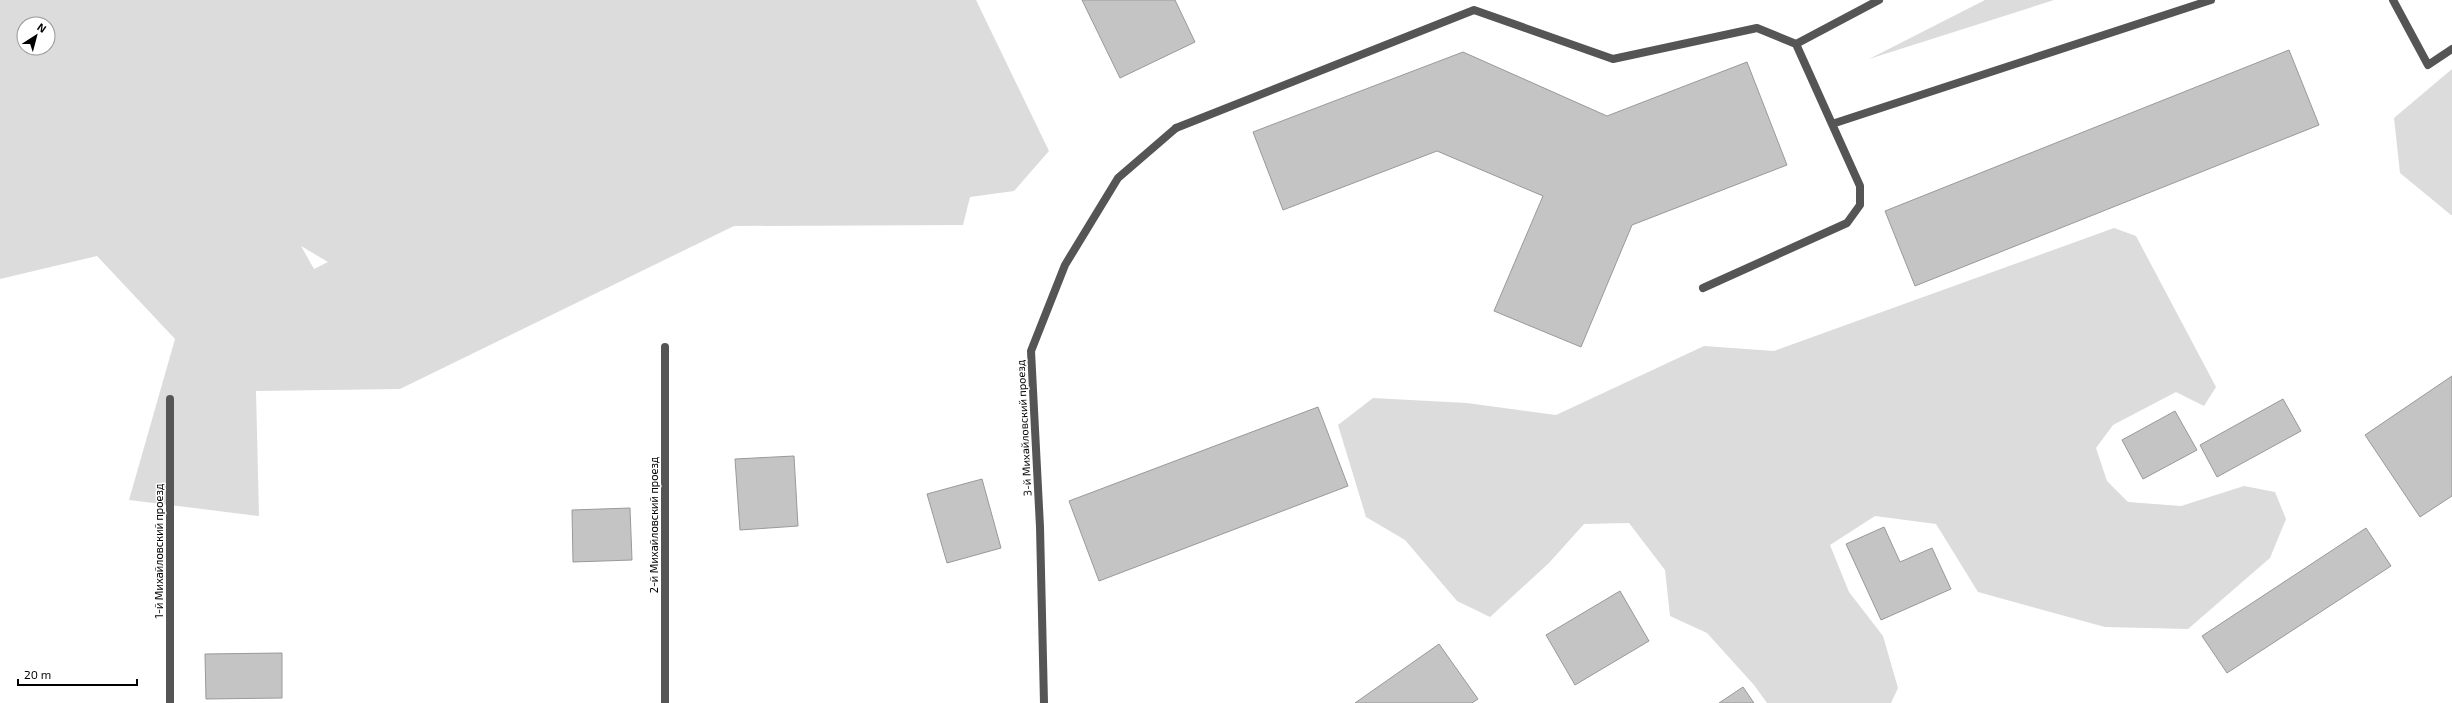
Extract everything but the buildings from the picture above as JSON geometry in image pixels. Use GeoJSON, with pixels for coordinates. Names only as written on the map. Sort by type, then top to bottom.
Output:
{"type":"FeatureCollection","features":[{"type":"Feature","properties":{"kind":"street"},"geometry":{"type":"LineString","coordinates":[[1703,288],[1847,222],[1860,205],[1860,186],[1796,44],[1879,0]]}},
{"type":"Feature","properties":{"kind":"street"},"geometry":{"type":"LineString","coordinates":[[1832,124],[2211,0]]}},
{"type":"Feature","properties":{"kind":"street"},"geometry":{"type":"LineString","coordinates":[[2393,0],[2428,65],[2452,49]]}},
{"type":"Feature","properties":{"kind":"street","name":"3-й Михайловский проезд"},"geometry":{"type":"LineString","coordinates":[[1044,703],[1040,527],[1031,351],[1065,265],[1118,178],[1176,128],[1474,10],[1613,59],[1757,28],[1796,44]]}},
{"type":"Feature","properties":{"kind":"street","name":"2-й Михайловский проезд"},"geometry":{"type":"LineString","coordinates":[[665,347],[665,703]]}},
{"type":"Feature","properties":{"kind":"street","name":"1-й Михайловский проезд"},"geometry":{"type":"LineString","coordinates":[[170,399],[170,703]]}},
{"type":"Feature","properties":{"kind":"shaded area"},"geometry":{"type":"Polygon","coordinates":[[[0,0],[976,0],[1049,151],[1014,191],[970,197],[963,225],[734,226],[400,389],[256,391],[259,516],[129,500],[175,339],[97,256],[0,279],[0,0]],[[301,246],[314,269],[328,262],[301,246]]]}},
{"type":"Feature","properties":{"kind":"shaded area"},"geometry":{"type":"Polygon","coordinates":[[[1985,0],[2054,0],[1869,59],[1985,0]]]}},
{"type":"Feature","properties":{"kind":"shaded area"},"geometry":{"type":"Polygon","coordinates":[[[2452,69],[2451,215],[2400,173],[2394,118],[2452,69]]]}},
{"type":"Feature","properties":{"kind":"shaded area"},"geometry":{"type":"Polygon","coordinates":[[[2114,228],[2136,236],[2216,387],[2204,406],[2176,392],[2113,425],[2096,448],[2107,481],[2128,502],[2181,506],[2244,486],[2275,492],[2286,519],[2270,558],[2188,629],[2105,627],[1978,592],[1936,524],[1875,516],[1830,545],[1849,592],[1883,636],[1898,688],[1891,703],[1767,703],[1754,685],[1707,633],[1670,616],[1665,570],[1629,523],[1584,524],[1549,563],[1490,617],[1457,601],[1405,540],[1366,517],[1338,425],[1373,398],[1467,403],[1556,415],[1704,346],[1774,351],[2114,228]]]}}]}
